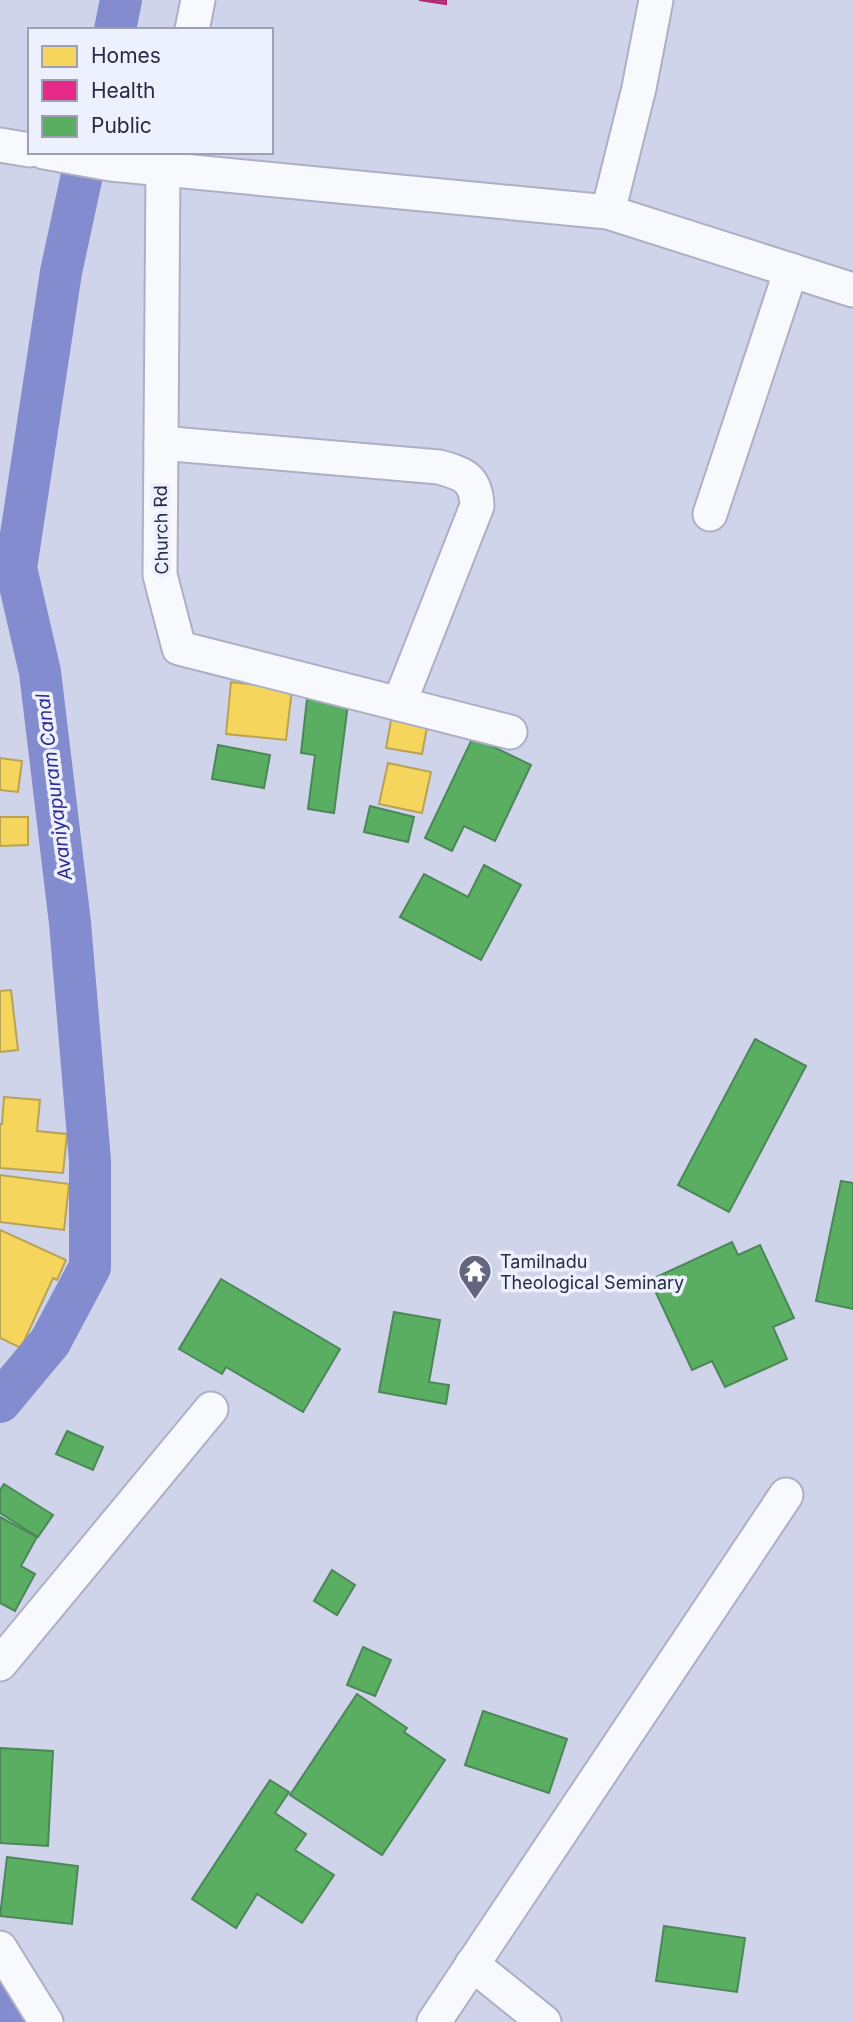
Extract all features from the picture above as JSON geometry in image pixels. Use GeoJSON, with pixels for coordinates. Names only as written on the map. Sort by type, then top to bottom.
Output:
{"type":"FeatureCollection","features":[{"type":"Feature","properties":{"kind":"street"},"geometry":{"type":"LineString","coordinates":[[192,28],[198,0]]}},
{"type":"Feature","properties":{"kind":"street"},"geometry":{"type":"LineString","coordinates":[[608,212],[639,88],[656,0]]}},
{"type":"Feature","properties":{"kind":"street"},"geometry":{"type":"LineString","coordinates":[[0,145],[28,150]]}},
{"type":"Feature","properties":{"kind":"street"},"geometry":{"type":"LineString","coordinates":[[56,154],[111,164],[165,160],[608,212],[853,290]]}},
{"type":"Feature","properties":{"kind":"street","name":"Church Rd"},"geometry":{"type":"LineString","coordinates":[[165,160],[160,575],[179,648],[510,732]]}},
{"type":"Feature","properties":{"kind":"street"},"geometry":{"type":"LineString","coordinates":[[710,514],[791,270]]}},
{"type":"Feature","properties":{"kind":"street"},"geometry":{"type":"LineString","coordinates":[[161,443],[439,467],[458,472],[471,481],[477,493],[477,506],[399,704]]}},
{"type":"Feature","properties":{"kind":"street"},"geometry":{"type":"LineString","coordinates":[[0,1664],[211,1409]]}},
{"type":"Feature","properties":{"kind":"street"},"geometry":{"type":"LineString","coordinates":[[434,2022],[786,1494]]}},
{"type":"Feature","properties":{"kind":"street"},"geometry":{"type":"LineString","coordinates":[[0,1948],[46,2022]]}},
{"type":"Feature","properties":{"kind":"street"},"geometry":{"type":"LineString","coordinates":[[472,1964],[544,2022]]}},
{"type":"Feature","properties":{"kind":"building: Homes"},"geometry":{"type":"Polygon","coordinates":[[[231,682],[292,689],[286,740],[226,734],[231,682]]]}},
{"type":"Feature","properties":{"kind":"building: Homes"},"geometry":{"type":"Polygon","coordinates":[[[392,715],[428,722],[422,754],[386,748],[392,715]]]}},
{"type":"Feature","properties":{"kind":"building: Homes"},"geometry":{"type":"Polygon","coordinates":[[[0,758],[22,761],[18,792],[0,790],[0,758]]]}},
{"type":"Feature","properties":{"kind":"building: Homes"},"geometry":{"type":"Polygon","coordinates":[[[388,763],[431,772],[422,813],[379,804],[388,763]]]}},
{"type":"Feature","properties":{"kind":"building: Homes"},"geometry":{"type":"Polygon","coordinates":[[[0,817],[28,817],[28,845],[0,846],[0,817]]]}},
{"type":"Feature","properties":{"kind":"building: Homes"},"geometry":{"type":"Polygon","coordinates":[[[11,990],[18,1050],[0,1052],[0,991],[11,990]]]}},
{"type":"Feature","properties":{"kind":"building: Homes"},"geometry":{"type":"Polygon","coordinates":[[[4,1097],[40,1100],[37,1131],[67,1134],[63,1173],[0,1168],[0,1124],[4,1097]]]}},
{"type":"Feature","properties":{"kind":"building: Homes"},"geometry":{"type":"Polygon","coordinates":[[[0,1175],[69,1184],[64,1230],[0,1222],[0,1175]]]}},
{"type":"Feature","properties":{"kind":"building: Homes"},"geometry":{"type":"Polygon","coordinates":[[[0,1230],[66,1260],[57,1280],[53,1278],[21,1348],[0,1338],[0,1230]]]}},
{"type":"Feature","properties":{"kind":"building: Health"},"geometry":{"type":"Polygon","coordinates":[[[419,0],[446,0],[446,4],[419,0]]]}},
{"type":"Feature","properties":{"kind":"building: Public"},"geometry":{"type":"Polygon","coordinates":[[[307,699],[348,704],[334,813],[308,809],[315,755],[301,753],[307,699]]]}},
{"type":"Feature","properties":{"kind":"building: Public"},"geometry":{"type":"Polygon","coordinates":[[[473,737],[531,765],[495,841],[464,826],[452,851],[425,838],[473,737]]]}},
{"type":"Feature","properties":{"kind":"building: Public"},"geometry":{"type":"Polygon","coordinates":[[[218,745],[270,755],[264,788],[212,779],[218,745]]]}},
{"type":"Feature","properties":{"kind":"building: Public"},"geometry":{"type":"Polygon","coordinates":[[[370,806],[414,817],[408,842],[364,832],[370,806]]]}},
{"type":"Feature","properties":{"kind":"building: Public"},"geometry":{"type":"Polygon","coordinates":[[[484,865],[521,885],[481,960],[400,917],[424,874],[468,897],[484,865]]]}},
{"type":"Feature","properties":{"kind":"building: Public"},"geometry":{"type":"Polygon","coordinates":[[[755,1039],[806,1066],[729,1212],[678,1185],[755,1039]]]}},
{"type":"Feature","properties":{"kind":"building: Public"},"geometry":{"type":"Polygon","coordinates":[[[841,1181],[853,1183],[853,1309],[816,1301],[841,1181]]]}},
{"type":"Feature","properties":{"kind":"building: Public"},"geometry":{"type":"Polygon","coordinates":[[[732,1242],[738,1255],[760,1245],[794,1318],[773,1327],[787,1359],[725,1387],[712,1361],[692,1370],[650,1280],[732,1242]]]}},
{"type":"Feature","properties":{"kind":"building: Public"},"geometry":{"type":"Polygon","coordinates":[[[221,1279],[340,1349],[303,1412],[226,1367],[222,1374],[179,1349],[221,1279]]]}},
{"type":"Feature","properties":{"kind":"building: Public"},"geometry":{"type":"Polygon","coordinates":[[[394,1312],[440,1320],[429,1382],[449,1385],[446,1404],[379,1392],[394,1312]]]}},
{"type":"Feature","properties":{"kind":"building: Public"},"geometry":{"type":"Polygon","coordinates":[[[67,1431],[103,1447],[93,1470],[56,1454],[67,1431]]]}},
{"type":"Feature","properties":{"kind":"building: Public"},"geometry":{"type":"Polygon","coordinates":[[[4,1484],[53,1515],[38,1537],[0,1513],[0,1490],[4,1484]]]}},
{"type":"Feature","properties":{"kind":"building: Public"},"geometry":{"type":"Polygon","coordinates":[[[0,1517],[37,1537],[21,1566],[35,1574],[15,1611],[0,1603],[0,1517]]]}},
{"type":"Feature","properties":{"kind":"building: Public"},"geometry":{"type":"Polygon","coordinates":[[[332,1570],[355,1585],[337,1615],[314,1601],[332,1570]]]}},
{"type":"Feature","properties":{"kind":"building: Public"},"geometry":{"type":"Polygon","coordinates":[[[363,1647],[391,1660],[375,1696],[347,1685],[363,1647]]]}},
{"type":"Feature","properties":{"kind":"building: Public"},"geometry":{"type":"Polygon","coordinates":[[[357,1694],[407,1728],[404,1732],[445,1760],[382,1855],[290,1795],[357,1694]]]}},
{"type":"Feature","properties":{"kind":"building: Public"},"geometry":{"type":"Polygon","coordinates":[[[483,1711],[567,1739],[549,1793],[465,1765],[483,1711]]]}},
{"type":"Feature","properties":{"kind":"building: Public"},"geometry":{"type":"Polygon","coordinates":[[[0,1748],[53,1751],[48,1846],[0,1843],[0,1748]]]}},
{"type":"Feature","properties":{"kind":"building: Public"},"geometry":{"type":"Polygon","coordinates":[[[270,1780],[289,1792],[275,1813],[306,1834],[295,1850],[334,1875],[302,1923],[257,1894],[236,1928],[192,1899],[270,1780]]]}},
{"type":"Feature","properties":{"kind":"building: Public"},"geometry":{"type":"Polygon","coordinates":[[[7,1857],[78,1866],[72,1924],[0,1916],[7,1857]]]}},
{"type":"Feature","properties":{"kind":"building: Public"},"geometry":{"type":"Polygon","coordinates":[[[664,1926],[745,1938],[737,1992],[656,1981],[664,1926]]]}},
{"type":"Feature","properties":{"kind":"waterway","name":"Avaniyapuram Canal"},"geometry":{"type":"LineString","coordinates":[[115,28],[121,0]]}},
{"type":"Feature","properties":{"kind":"waterway","name":"Avaniyapuram Canal"},"geometry":{"type":"LineString","coordinates":[[0,1402],[50,1342],[90,1267],[90,1161],[70,923],[40,672],[16,568],[61,272],[87,154]]}},
{"type":"Feature","properties":{"kind":"waterway","name":"Avaniyapuram Canal"},"geometry":{"type":"LineString","coordinates":[[0,1993],[21,2022]]}},
{"type":"Feature","properties":{"kind":"place","name":"Tamilnadu Theological Seminary"},"geometry":{"type":"Point","coordinates":[475,1301]}}]}
